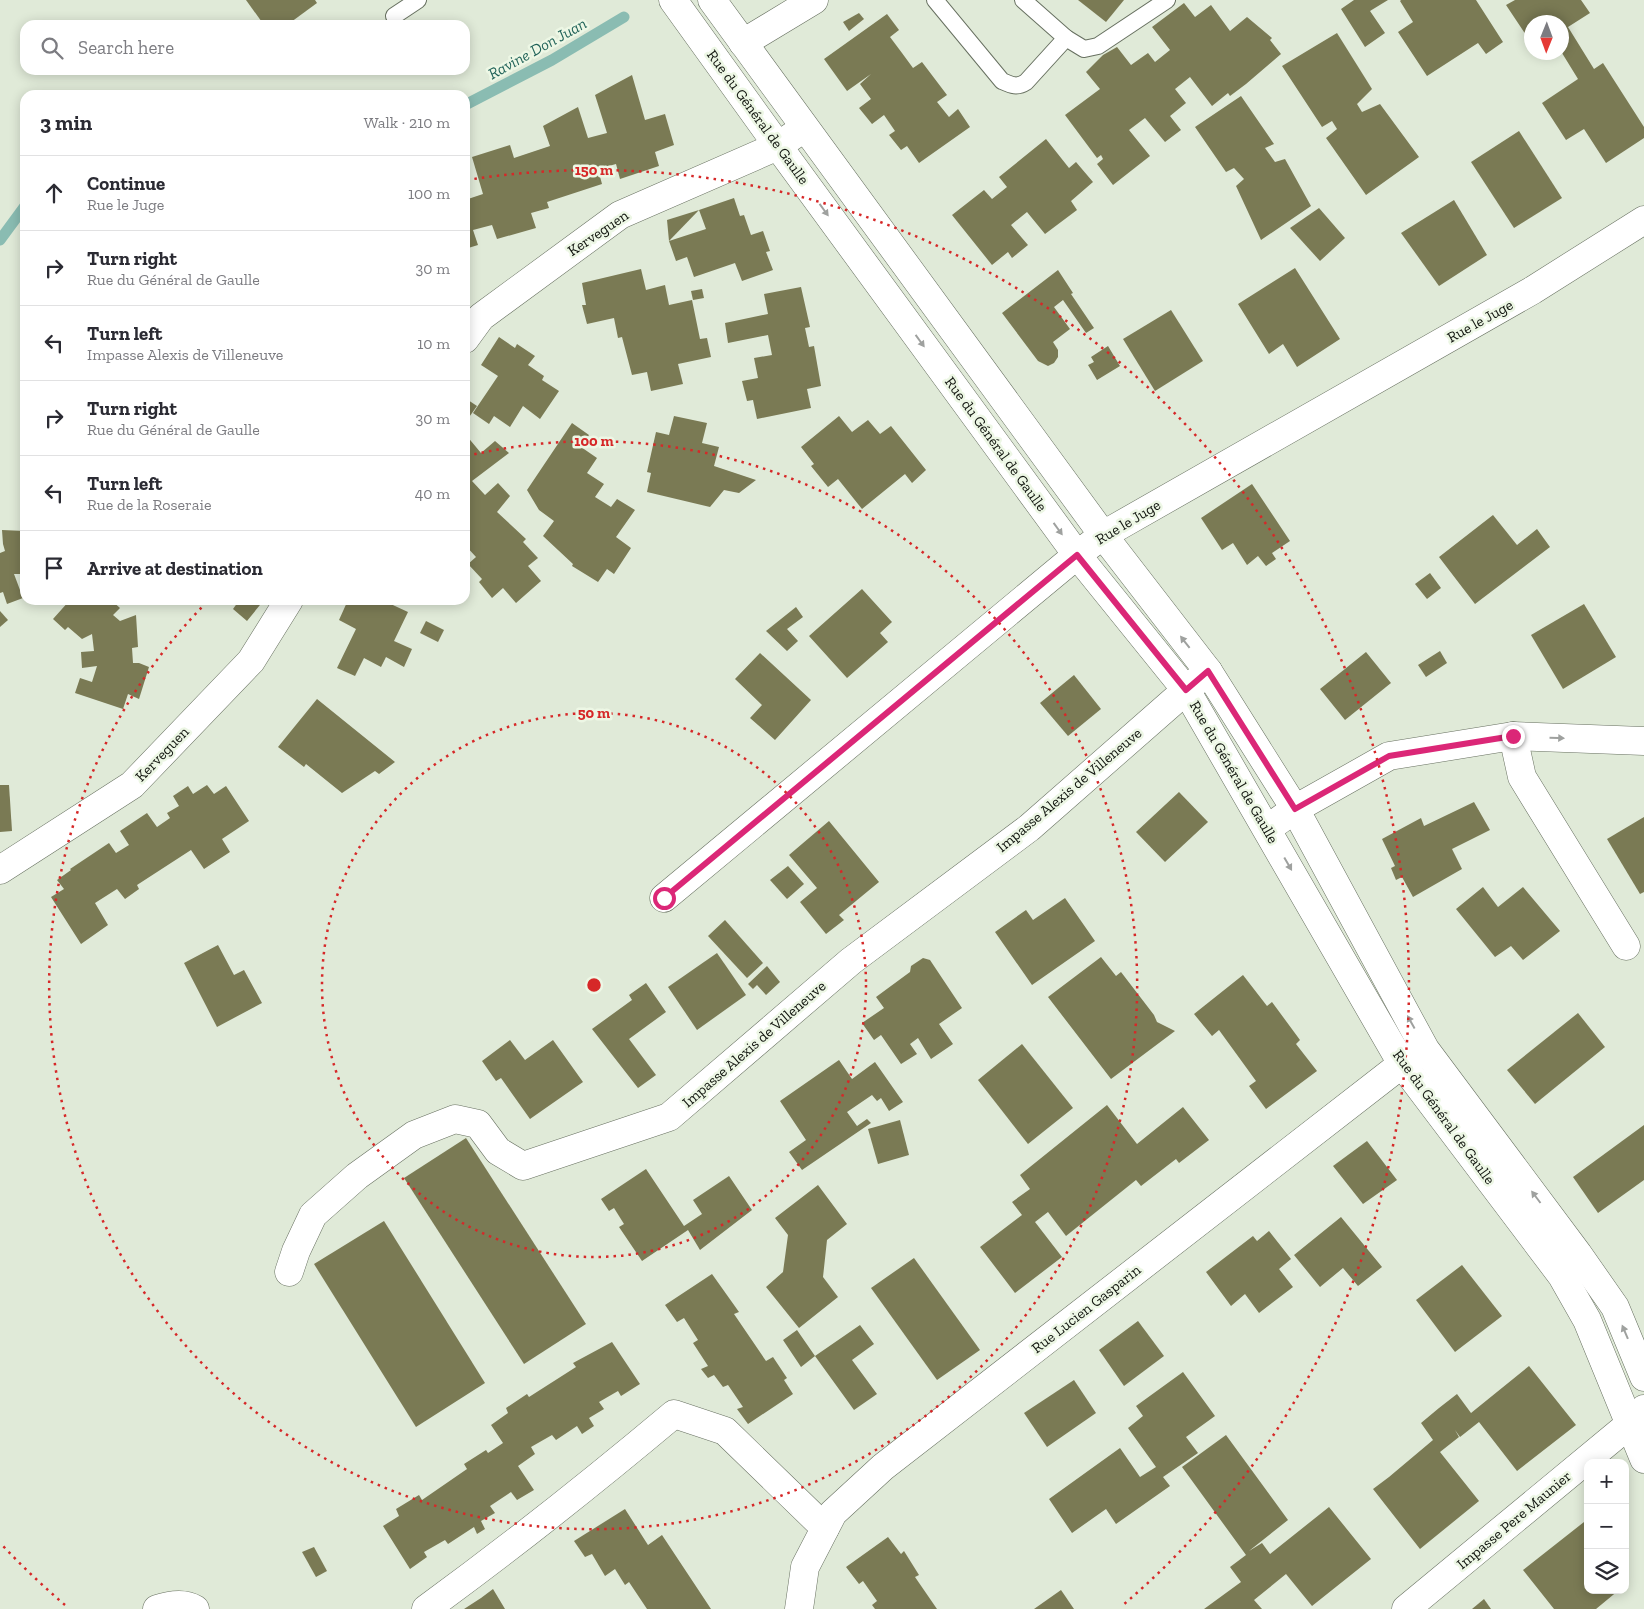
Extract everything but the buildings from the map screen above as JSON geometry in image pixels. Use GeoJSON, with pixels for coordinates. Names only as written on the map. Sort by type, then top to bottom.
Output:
{"type":"FeatureCollection","features":[{"type":"Feature","properties":{"kind":"street","name":"Rue du Général de Gaulle"},"geometry":{"type":"LineString","coordinates":[[674,0],[778,146],[1077,555],[1186,690],[1402,1064],[1562,1276],[1637,1416],[1644,1459]]}},
{"type":"Feature","properties":{"kind":"street","name":"Rue du Général de Gaulle"},"geometry":{"type":"LineString","coordinates":[[712,0],[1103,535],[1208,671],[1295,809],[1425,1049],[1578,1254],[1615,1307],[1644,1377]]}},
{"type":"Feature","properties":{"kind":"street"},"geometry":{"type":"LineString","coordinates":[[743,43],[814,0]]}},
{"type":"Feature","properties":{"kind":"street","name":"Kerveguen"},"geometry":{"type":"LineString","coordinates":[[470,333],[481,317],[620,215],[778,146],[804,128]]}},
{"type":"Feature","properties":{"kind":"street","name":"Rue le Juge"},"geometry":{"type":"LineString","coordinates":[[664,898],[1103,535],[1534,290],[1644,220]]}},
{"type":"Feature","properties":{"kind":"street","name":"Kerveguen"},"geometry":{"type":"LineString","coordinates":[[0,870],[132,786],[251,660],[285,605]]}},
{"type":"Feature","properties":{"kind":"street","name":"Impasse Alexis de Villeneuve"},"geometry":{"type":"LineString","coordinates":[[289,1272],[312,1215],[357,1176],[414,1135],[455,1119],[478,1124],[498,1151],[523,1166],[669,1117],[851,960],[1029,828],[1208,671]]}},
{"type":"Feature","properties":{"kind":"street"},"geometry":{"type":"LineString","coordinates":[[1513,736],[1522,777],[1626,946]]}},
{"type":"Feature","properties":{"kind":"street"},"geometry":{"type":"LineString","coordinates":[[1267,829],[1295,809],[1389,756],[1513,736],[1644,741]]}},
{"type":"Feature","properties":{"kind":"street","name":"Rue Lucien Gasparin"},"geometry":{"type":"LineString","coordinates":[[799,1609],[805,1567],[833,1513],[883,1467],[1402,1064],[1425,1049]]}},
{"type":"Feature","properties":{"kind":"street"},"geometry":{"type":"LineString","coordinates":[[426,1609],[579,1493],[674,1414],[725,1431],[825,1528]]}},
{"type":"Feature","properties":{"kind":"street","name":"Impasse Pere Maunier"},"geometry":{"type":"LineString","coordinates":[[1406,1609],[1637,1416]]}},
{"type":"Feature","properties":{"kind":"street"},"geometry":{"type":"LineString","coordinates":[[157,1609],[170,1604],[191,1606],[196,1609]]}},
{"type":"Feature","properties":{"kind":"lane"},"geometry":{"type":"LineString","coordinates":[[394,16],[418,0]]}},
{"type":"Feature","properties":{"kind":"lane"},"geometry":{"type":"LineString","coordinates":[[935,0],[1002,81],[1013,86],[1021,86],[1026,82],[1066,38]]}},
{"type":"Feature","properties":{"kind":"lane"},"geometry":{"type":"LineString","coordinates":[[1024,0],[1066,38],[1084,49],[1092,48],[1167,0]]}},
{"type":"Feature","properties":{"kind":"waterway","name":"Ravine Don Juan"},"geometry":{"type":"LineString","coordinates":[[470,102],[552,60],[624,17]]}},
{"type":"Feature","properties":{"kind":"waterway","name":"Ravine Don Juan"},"geometry":{"type":"LineString","coordinates":[[0,240],[20,213]]}},
{"type":"Feature","properties":{"kind":"route"},"geometry":{"type":"LineString","coordinates":[[664,898],[1077,555],[1186,690],[1208,671],[1295,809],[1389,756],[1513,736]]}}]}
